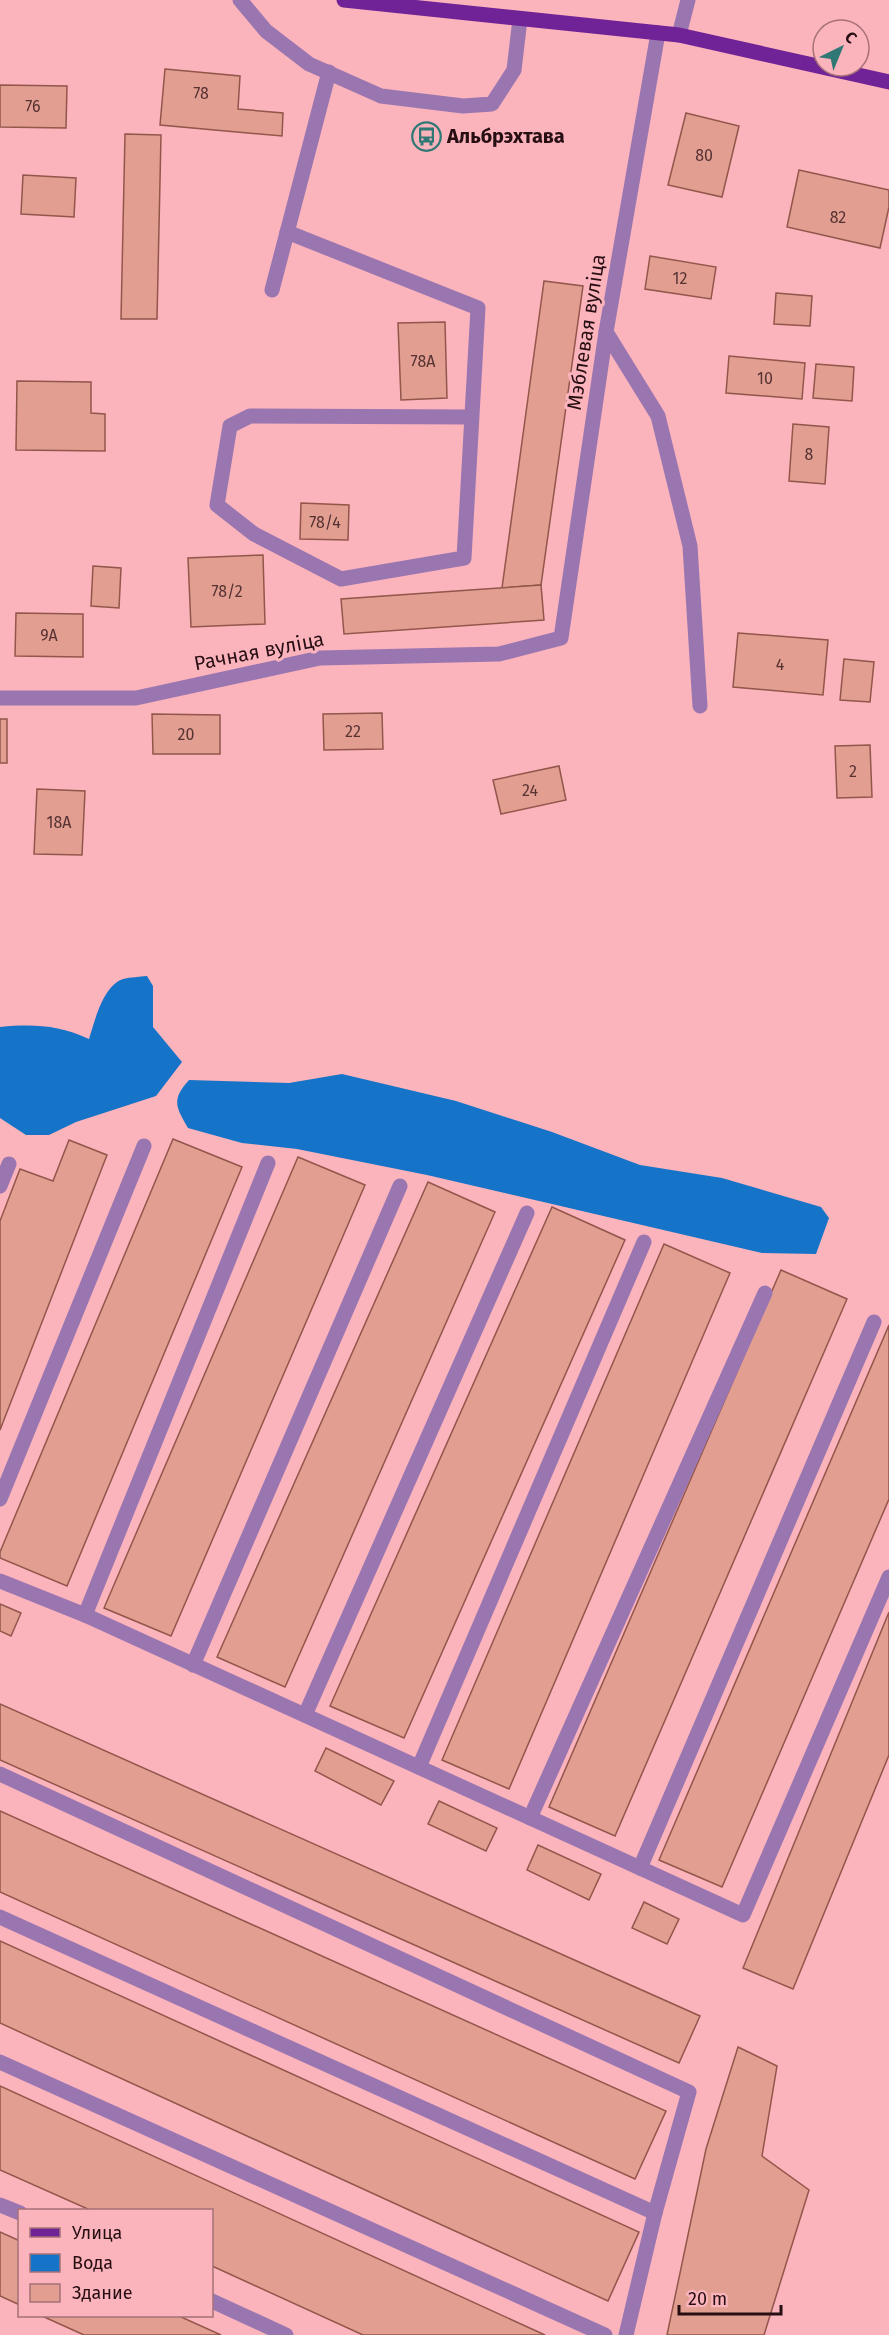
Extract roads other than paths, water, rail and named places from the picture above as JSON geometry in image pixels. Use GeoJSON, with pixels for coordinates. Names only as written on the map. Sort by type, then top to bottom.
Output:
{"type":"FeatureCollection","features":[{"type":"Feature","properties":{"kind":"main road"},"geometry":{"type":"LineString","coordinates":[[344,0],[679,35],[889,82]]}},
{"type":"Feature","properties":{"kind":"street"},"geometry":{"type":"LineString","coordinates":[[240,0],[266,31],[309,64],[381,96],[463,106],[492,104],[514,70],[520,19]]}},
{"type":"Feature","properties":{"kind":"street"},"geometry":{"type":"LineString","coordinates":[[679,35],[688,0]]}},
{"type":"Feature","properties":{"kind":"street","name":"Мэблевая вуліца"},"geometry":{"type":"LineString","coordinates":[[561,638],[606,333],[658,33]]}},
{"type":"Feature","properties":{"kind":"street"},"geometry":{"type":"LineString","coordinates":[[272,290],[329,72]]}},
{"type":"Feature","properties":{"kind":"street"},"geometry":{"type":"LineString","coordinates":[[287,232],[478,308],[464,558],[341,579],[254,534],[217,505],[230,426],[250,416],[471,417]]}},
{"type":"Feature","properties":{"kind":"street"},"geometry":{"type":"LineString","coordinates":[[606,333],[658,416],[690,546],[700,706]]}},
{"type":"Feature","properties":{"kind":"street","name":"Рачная вуліца"},"geometry":{"type":"LineString","coordinates":[[0,698],[136,698],[320,658],[499,654],[561,638]]}},
{"type":"Feature","properties":{"kind":"street"},"geometry":{"type":"LineString","coordinates":[[0,1499],[144,1146]]}},
{"type":"Feature","properties":{"kind":"street"},"geometry":{"type":"LineString","coordinates":[[85,1615],[268,1163]]}},
{"type":"Feature","properties":{"kind":"street"},"geometry":{"type":"LineString","coordinates":[[0,1186],[9,1164]]}},
{"type":"Feature","properties":{"kind":"street"},"geometry":{"type":"LineString","coordinates":[[193,1665],[400,1186]]}},
{"type":"Feature","properties":{"kind":"street"},"geometry":{"type":"LineString","coordinates":[[305,1715],[526,1213]]}},
{"type":"Feature","properties":{"kind":"street"},"geometry":{"type":"LineString","coordinates":[[419,1767],[644,1242]]}},
{"type":"Feature","properties":{"kind":"street"},"geometry":{"type":"LineString","coordinates":[[530,1818],[765,1293]]}},
{"type":"Feature","properties":{"kind":"street"},"geometry":{"type":"LineString","coordinates":[[640,1868],[874,1322]]}},
{"type":"Feature","properties":{"kind":"street"},"geometry":{"type":"LineString","coordinates":[[0,1581],[85,1615],[743,1915],[889,1577]]}},
{"type":"Feature","properties":{"kind":"street"},"geometry":{"type":"LineString","coordinates":[[0,1774],[688,2092],[655,2213],[626,2335]]}},
{"type":"Feature","properties":{"kind":"street"},"geometry":{"type":"LineString","coordinates":[[0,1917],[655,2213]]}},
{"type":"Feature","properties":{"kind":"street"},"geometry":{"type":"LineString","coordinates":[[0,2062],[605,2335]]}},
{"type":"Feature","properties":{"kind":"street"},"geometry":{"type":"LineString","coordinates":[[0,2205],[18,2212]]}},
{"type":"Feature","properties":{"kind":"street"},"geometry":{"type":"LineString","coordinates":[[213,2301],[286,2335]]}},
{"type":"Feature","properties":{"kind":"water"},"geometry":{"type":"Polygon","coordinates":[[[147,976],[153,986],[153,1027],[182,1062],[156,1096],[76,1122],[49,1135],[26,1135],[0,1118],[0,1027],[46,1027],[89,1039],[101,1004],[110,989],[123,979],[147,976]]]}},
{"type":"Feature","properties":{"kind":"water"},"geometry":{"type":"Polygon","coordinates":[[[342,1074],[456,1101],[552,1132],[640,1165],[722,1178],[821,1207],[829,1218],[816,1254],[762,1253],[427,1175],[297,1149],[242,1143],[188,1128],[177,1104],[183,1087],[189,1080],[289,1083],[342,1074]]]}},
{"type":"Feature","properties":{"kind":"place","name":"Альбрэхтава"},"geometry":{"type":"Point","coordinates":[426,136]}}]}
